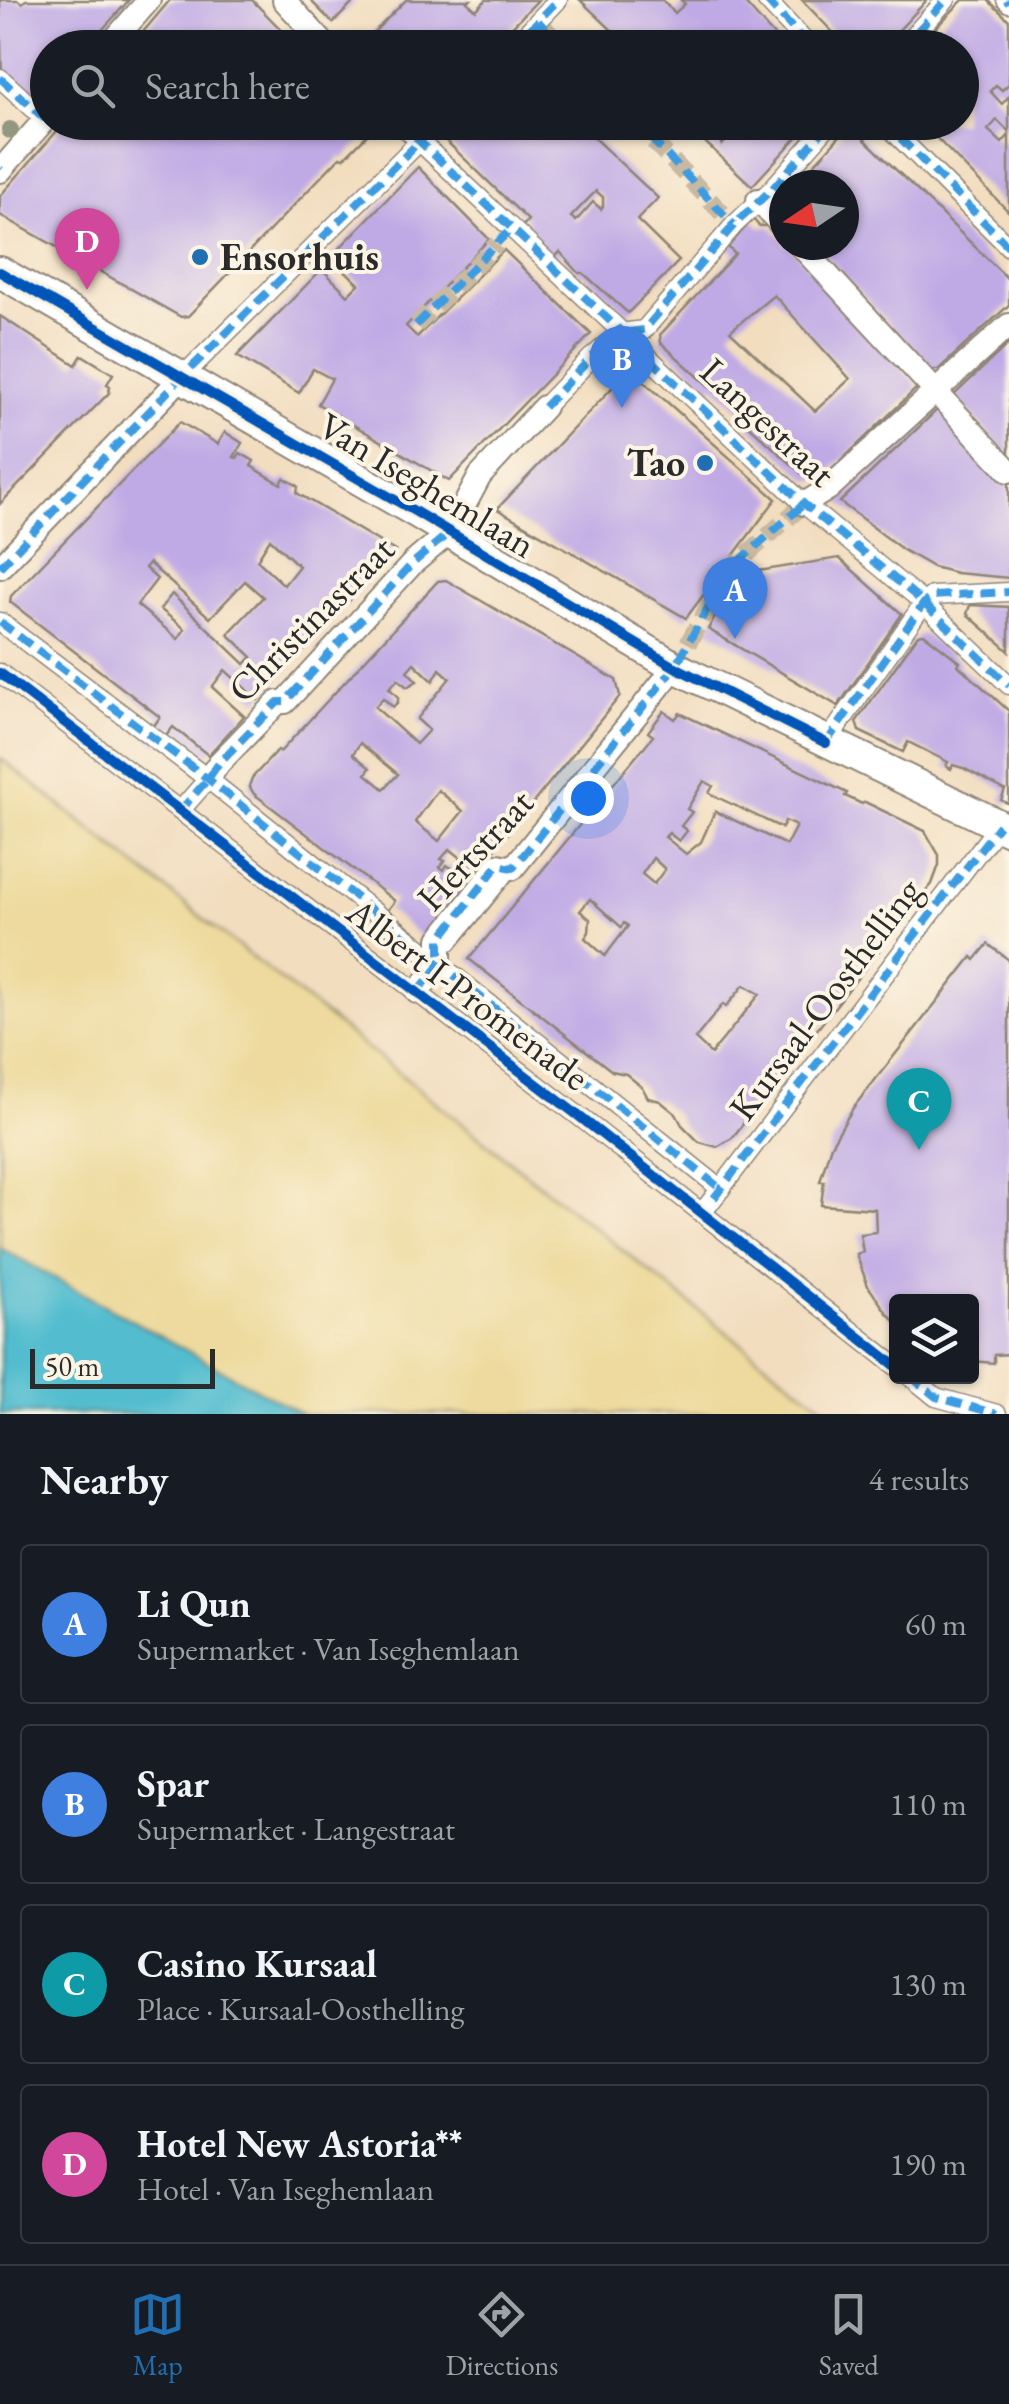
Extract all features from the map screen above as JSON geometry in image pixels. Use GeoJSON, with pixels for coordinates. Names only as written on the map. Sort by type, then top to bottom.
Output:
{"type":"FeatureCollection","features":[{"type":"Feature","properties":{"kind":"street"},"geometry":{"type":"LineString","coordinates":[[123,30],[149,0]]}},
{"type":"Feature","properties":{"kind":"street"},"geometry":{"type":"LineString","coordinates":[[284,0],[311,30]]}},
{"type":"Feature","properties":{"kind":"street"},"geometry":{"type":"LineString","coordinates":[[529,30],[558,0]]}},
{"type":"Feature","properties":{"kind":"street"},"geometry":{"type":"LineString","coordinates":[[766,0],[794,30]]}},
{"type":"Feature","properties":{"kind":"street"},"geometry":{"type":"LineString","coordinates":[[918,30],[946,0]]}},
{"type":"Feature","properties":{"kind":"street"},"geometry":{"type":"LineString","coordinates":[[0,78],[30,104]]}},
{"type":"Feature","properties":{"kind":"street"},"geometry":{"type":"LineString","coordinates":[[0,170],[30,136]]}},
{"type":"Feature","properties":{"kind":"street","name":"Langestraat"},"geometry":{"type":"LineString","coordinates":[[415,140],[804,504],[924,604],[1009,685]]}},
{"type":"Feature","properties":{"kind":"street"},"geometry":{"type":"LineString","coordinates":[[0,567],[183,376],[421,140]]}},
{"type":"Feature","properties":{"kind":"street","name":"Christinastraat"},"geometry":{"type":"LineString","coordinates":[[218,774],[218,763],[278,702],[286,702],[413,563],[450,532],[480,476],[590,358],[620,333],[644,330],[729,220],[758,200],[815,140]]}},
{"type":"Feature","properties":{"kind":"street"},"geometry":{"type":"LineString","coordinates":[[902,140],[1009,246]]}},
{"type":"Feature","properties":{"kind":"street"},"geometry":{"type":"LineString","coordinates":[[758,200],[769,212]]}},
{"type":"Feature","properties":{"kind":"street"},"geometry":{"type":"LineString","coordinates":[[496,244],[510,230]]}},
{"type":"Feature","properties":{"kind":"street"},"geometry":{"type":"LineString","coordinates":[[814,260],[1009,471]]}},
{"type":"Feature","properties":{"kind":"street","name":"Van Iseghemlaan"},"geometry":{"type":"LineString","coordinates":[[0,272],[675,667],[1004,828]]}},
{"type":"Feature","properties":{"kind":"street"},"geometry":{"type":"LineString","coordinates":[[804,504],[828,489],[1009,325]]}},
{"type":"Feature","properties":{"kind":"street"},"geometry":{"type":"LineString","coordinates":[[826,743],[932,596],[1009,592]]}},
{"type":"Feature","properties":{"kind":"street","name":"Albert I-Promenade"},"geometry":{"type":"LineString","coordinates":[[0,622],[218,774],[445,955],[721,1189]]}},
{"type":"Feature","properties":{"kind":"street","name":"Hertstraat"},"geometry":{"type":"LineString","coordinates":[[417,992],[445,955],[440,940],[498,865],[513,868],[675,667]]}},
{"type":"Feature","properties":{"kind":"street","name":"Albert I-Promenade"},"geometry":{"type":"LineString","coordinates":[[0,673],[889,1360]]}},
{"type":"Feature","properties":{"kind":"street"},"geometry":{"type":"LineString","coordinates":[[180,811],[218,774]]}},
{"type":"Feature","properties":{"kind":"street","name":"Kursaal-Oosthelling"},"geometry":{"type":"LineString","coordinates":[[702,1213],[1004,828]]}},
{"type":"Feature","properties":{"kind":"street"},"geometry":{"type":"LineString","coordinates":[[920,1384],[936,1396],[997,1414]]}},
{"type":"Feature","properties":{"kind":"sand"},"geometry":{"type":"Polygon","coordinates":[[[0,758],[834,1414],[302,1414],[0,1248],[0,758]]]}},
{"type":"Feature","properties":{"kind":"water"},"geometry":{"type":"Polygon","coordinates":[[[0,1248],[302,1414],[0,1414],[0,1248]]]}},
{"type":"Feature","properties":{"kind":"building"},"geometry":{"type":"Polygon","coordinates":[[[0,0],[129,0],[102,30],[30,30],[30,96],[11,76],[2,84],[0,0]]]}},
{"type":"Feature","properties":{"kind":"building"},"geometry":{"type":"Polygon","coordinates":[[[170,0],[252,0],[281,30],[145,30],[170,0]]]}},
{"type":"Feature","properties":{"kind":"building"},"geometry":{"type":"Polygon","coordinates":[[[310,0],[356,0],[333,23],[310,0]]]}},
{"type":"Feature","properties":{"kind":"building"},"geometry":{"type":"Polygon","coordinates":[[[406,0],[470,0],[467,2],[476,10],[486,0],[538,0],[509,30],[376,30],[406,0]]]}},
{"type":"Feature","properties":{"kind":"building"},"geometry":{"type":"Polygon","coordinates":[[[580,0],[662,0],[675,13],[685,4],[681,0],[742,0],[769,30],[612,30],[580,0]]]}},
{"type":"Feature","properties":{"kind":"building"},"geometry":{"type":"Polygon","coordinates":[[[802,0],[927,0],[899,30],[831,30],[802,0]]]}},
{"type":"Feature","properties":{"kind":"building"},"geometry":{"type":"Polygon","coordinates":[[[963,0],[988,0],[1009,20],[1009,84],[1002,90],[996,85],[990,91],[1002,104],[1009,96],[1009,132],[997,120],[988,130],[1002,143],[1009,135],[1009,212],[939,140],[979,140],[979,30],[934,30],[963,0]]]}},
{"type":"Feature","properties":{"kind":"building"},"geometry":{"type":"Polygon","coordinates":[[[49,140],[362,140],[344,158],[340,157],[188,316],[181,317],[0,215],[0,196],[49,140]]]}},
{"type":"Feature","properties":{"kind":"building"},"geometry":{"type":"Polygon","coordinates":[[[445,140],[596,140],[658,198],[637,220],[679,261],[628,313],[560,252],[553,259],[521,228],[528,220],[445,140]],[[596,191],[571,217],[576,221],[593,202],[601,209],[603,197],[596,191]]]}},
{"type":"Feature","properties":{"kind":"building"},"geometry":{"type":"Polygon","coordinates":[[[703,140],[721,140],[722,145],[727,140],[794,140],[752,186],[703,140]]]}},
{"type":"Feature","properties":{"kind":"building"},"geometry":{"type":"Polygon","coordinates":[[[836,140],[865,140],[1009,280],[1009,305],[938,370],[931,370],[830,260],[859,260],[859,170],[809,170],[836,140]]]}},
{"type":"Feature","properties":{"kind":"building"},"geometry":{"type":"Polygon","coordinates":[[[418,167],[489,239],[406,326],[417,337],[504,250],[591,334],[449,481],[318,404],[332,379],[313,369],[299,393],[237,356],[322,269],[348,295],[359,284],[331,257],[418,167]]]}},
{"type":"Feature","properties":{"kind":"building"},"geometry":{"type":"Polygon","coordinates":[[[753,219],[759,226],[769,226],[769,260],[802,260],[916,384],[916,389],[822,479],[809,480],[748,425],[744,418],[747,416],[714,385],[711,388],[661,343],[660,335],[735,254],[728,247],[753,219]],[[774,295],[730,331],[815,411],[850,379],[774,295]]]}},
{"type":"Feature","properties":{"kind":"building"},"geometry":{"type":"Polygon","coordinates":[[[0,316],[76,365],[82,355],[113,374],[107,384],[109,393],[0,504],[0,316]]]}},
{"type":"Feature","properties":{"kind":"building"},"geometry":{"type":"Polygon","coordinates":[[[1009,343],[1009,458],[954,395],[1009,343]]]}},
{"type":"Feature","properties":{"kind":"building"},"geometry":{"type":"Polygon","coordinates":[[[630,369],[776,499],[686,618],[497,509],[630,369]]]}},
{"type":"Feature","properties":{"kind":"building"},"geometry":{"type":"Polygon","coordinates":[[[939,408],[1009,483],[1009,578],[933,567],[903,550],[840,502],[939,408]]]}},
{"type":"Feature","properties":{"kind":"building"},"geometry":{"type":"Polygon","coordinates":[[[180,422],[218,444],[225,432],[242,443],[234,457],[240,453],[254,461],[251,466],[281,484],[284,478],[298,486],[297,493],[395,551],[258,700],[225,670],[212,687],[244,716],[208,755],[173,727],[159,745],[147,736],[160,717],[10,602],[11,596],[180,422]],[[270,539],[257,560],[284,585],[299,566],[270,539]],[[149,563],[145,568],[157,579],[137,605],[178,639],[185,629],[160,609],[172,594],[245,664],[252,657],[228,634],[263,597],[245,581],[210,618],[149,563]]]}},
{"type":"Feature","properties":{"kind":"building"},"geometry":{"type":"Polygon","coordinates":[[[839,558],[902,614],[838,706],[708,629],[740,574],[839,558]]]}},
{"type":"Feature","properties":{"kind":"building"},"geometry":{"type":"Polygon","coordinates":[[[446,580],[616,680],[620,696],[475,874],[430,944],[388,910],[395,901],[254,794],[249,786],[252,778],[438,581],[446,580]],[[414,663],[407,671],[417,681],[407,687],[398,679],[389,688],[398,702],[393,707],[383,698],[375,707],[416,744],[429,730],[417,719],[450,678],[440,669],[433,681],[414,663]],[[360,743],[353,754],[370,768],[366,774],[384,789],[398,774],[360,743]],[[438,790],[415,822],[439,841],[463,811],[438,790]],[[450,849],[441,859],[445,861],[440,867],[444,870],[447,865],[456,871],[465,861],[450,849]]]}},
{"type":"Feature","properties":{"kind":"building"},"geometry":{"type":"Polygon","coordinates":[[[970,605],[1009,607],[1009,651],[967,614],[970,605]]]}},
{"type":"Feature","properties":{"kind":"building"},"geometry":{"type":"Polygon","coordinates":[[[924,634],[960,662],[958,665],[1009,711],[1009,804],[1001,800],[1005,790],[963,768],[953,765],[951,769],[946,766],[948,762],[908,742],[903,752],[859,731],[856,722],[918,635],[924,634]]]}},
{"type":"Feature","properties":{"kind":"building"},"geometry":{"type":"Polygon","coordinates":[[[664,711],[675,719],[680,713],[847,793],[845,796],[925,831],[939,855],[932,884],[886,939],[882,936],[878,942],[883,945],[881,948],[732,1138],[717,1147],[699,1142],[660,1101],[648,1098],[642,1087],[626,1074],[612,1071],[469,959],[653,736],[648,732],[664,711]],[[704,781],[687,809],[692,812],[681,826],[687,831],[679,841],[669,833],[665,837],[686,854],[701,842],[715,811],[786,845],[796,826],[785,821],[782,828],[721,799],[709,793],[713,786],[704,781]],[[653,858],[642,874],[654,884],[665,869],[653,858]],[[590,899],[580,911],[590,919],[585,938],[605,956],[628,926],[624,923],[621,927],[590,899]],[[744,985],[726,1007],[723,1004],[695,1039],[711,1054],[760,994],[744,985]]]}},
{"type":"Feature","properties":{"kind":"building"},"geometry":{"type":"Polygon","coordinates":[[[988,944],[1009,960],[1009,1354],[994,1355],[994,1363],[979,1362],[979,1294],[889,1294],[889,1315],[868,1286],[856,1254],[863,1252],[860,1234],[876,1232],[875,1209],[821,1205],[824,1181],[820,1181],[831,1145],[853,1108],[972,957],[975,960],[988,944]]]}},
{"type":"Feature","properties":{"kind":"tunnel"},"geometry":{"type":"LineString","coordinates":[[538,21],[546,30]]}},
{"type":"Feature","properties":{"kind":"tunnel"},"geometry":{"type":"LineString","coordinates":[[652,140],[724,215]]}},
{"type":"Feature","properties":{"kind":"tunnel"},"geometry":{"type":"LineString","coordinates":[[416,325],[497,244]]}},
{"type":"Feature","properties":{"kind":"tunnel"},"geometry":{"type":"LineString","coordinates":[[675,667],[728,571],[804,504]]}},
{"type":"Feature","properties":{"kind":"marked path"},"geometry":{"type":"LineString","coordinates":[[529,30],[558,0]]}},
{"type":"Feature","properties":{"kind":"marked path"},"geometry":{"type":"LineString","coordinates":[[766,0],[794,30]]}},
{"type":"Feature","properties":{"kind":"marked path"},"geometry":{"type":"LineString","coordinates":[[918,30],[946,0]]}},
{"type":"Feature","properties":{"kind":"marked path"},"geometry":{"type":"LineString","coordinates":[[1006,0],[1009,3]]}},
{"type":"Feature","properties":{"kind":"marked path"},"geometry":{"type":"LineString","coordinates":[[538,21],[546,30]]}},
{"type":"Feature","properties":{"kind":"marked path"},"geometry":{"type":"LineString","coordinates":[[0,78],[30,105]]}},
{"type":"Feature","properties":{"kind":"marked path"},"geometry":{"type":"LineString","coordinates":[[418,140],[804,504],[917,597],[1009,685]]}},
{"type":"Feature","properties":{"kind":"marked path"},"geometry":{"type":"LineString","coordinates":[[0,567],[183,376],[421,140]]}},
{"type":"Feature","properties":{"kind":"marked path"},"geometry":{"type":"LineString","coordinates":[[652,140],[734,225]]}},
{"type":"Feature","properties":{"kind":"marked path"},"geometry":{"type":"LineString","coordinates":[[544,407],[621,333],[644,330],[734,225],[815,140]]}},
{"type":"Feature","properties":{"kind":"marked path"},"geometry":{"type":"LineString","coordinates":[[902,140],[1009,247]]}},
{"type":"Feature","properties":{"kind":"marked path"},"geometry":{"type":"LineString","coordinates":[[416,325],[510,230]]}},
{"type":"Feature","properties":{"kind":"marked path"},"geometry":{"type":"LineString","coordinates":[[417,992],[440,965],[440,939],[498,865],[513,868],[675,667],[728,571],[804,504]]}},
{"type":"Feature","properties":{"kind":"marked path"},"geometry":{"type":"LineString","coordinates":[[180,811],[219,763],[278,702],[285,702],[413,563],[450,532]]}},
{"type":"Feature","properties":{"kind":"marked path"},"geometry":{"type":"LineString","coordinates":[[826,743],[932,596],[1009,592]]}},
{"type":"Feature","properties":{"kind":"marked path"},"geometry":{"type":"LineString","coordinates":[[0,622],[208,779],[721,1189]]}},
{"type":"Feature","properties":{"kind":"marked path"},"geometry":{"type":"LineString","coordinates":[[714,1198],[999,825]]}},
{"type":"Feature","properties":{"kind":"marked path"},"geometry":{"type":"LineString","coordinates":[[920,1384],[936,1397],[997,1414]]}},
{"type":"Feature","properties":{"kind":"cycle path"},"geometry":{"type":"LineString","coordinates":[[0,272],[675,667],[826,743]]}},
{"type":"Feature","properties":{"kind":"cycle path"},"geometry":{"type":"LineString","coordinates":[[0,673],[580,1117],[889,1360]]}},
{"type":"Feature","properties":{"kind":"place","name":"Ensorhuis"},"geometry":{"type":"Point","coordinates":[200,257]}},
{"type":"Feature","properties":{"kind":"place","name":"Hotel New Astoria**"},"geometry":{"type":"Point","coordinates":[87,290]}},
{"type":"Feature","properties":{"kind":"place","name":"Spar"},"geometry":{"type":"Point","coordinates":[622,408]}},
{"type":"Feature","properties":{"kind":"place","name":"Tao"},"geometry":{"type":"Point","coordinates":[705,463]}},
{"type":"Feature","properties":{"kind":"place","name":"Li Qun"},"geometry":{"type":"Point","coordinates":[735,639]}},
{"type":"Feature","properties":{"kind":"place","name":"Casino Kursaal"},"geometry":{"type":"Point","coordinates":[919,1150]}}]}
